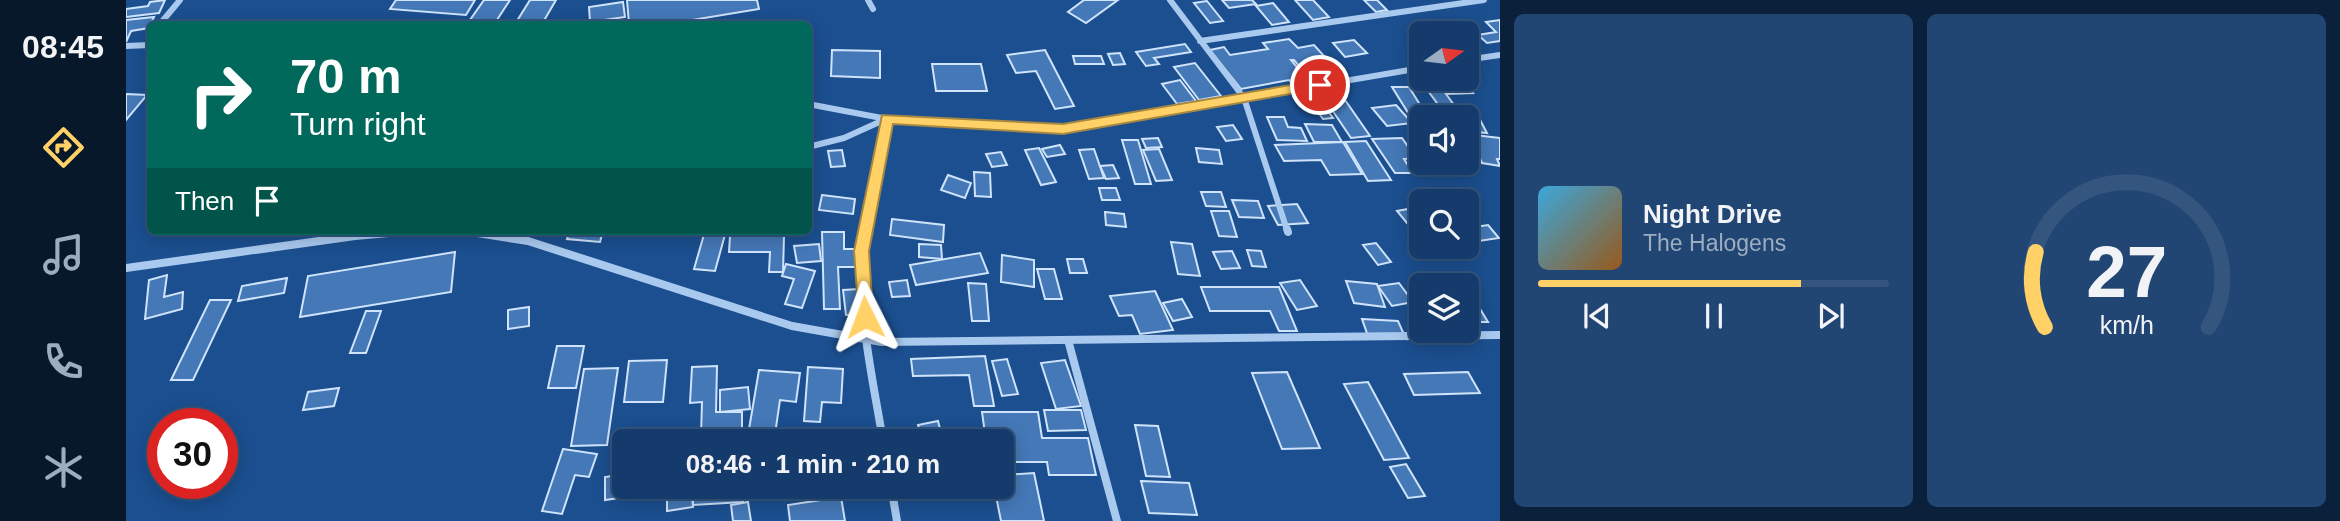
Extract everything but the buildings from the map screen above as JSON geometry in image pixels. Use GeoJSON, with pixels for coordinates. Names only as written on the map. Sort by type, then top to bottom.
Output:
{"type":"FeatureCollection","features":[{"type":"Feature","properties":{"kind":"street"},"geometry":{"type":"LineString","coordinates":[[162,21],[180,0]]}},
{"type":"Feature","properties":{"kind":"street"},"geometry":{"type":"LineString","coordinates":[[868,0],[873,9]]}},
{"type":"Feature","properties":{"kind":"street"},"geometry":{"type":"LineString","coordinates":[[1170,0],[1244,98],[1288,232]]}},
{"type":"Feature","properties":{"kind":"street"},"geometry":{"type":"LineString","coordinates":[[1200,41],[1483,0]]}},
{"type":"Feature","properties":{"kind":"street"},"geometry":{"type":"LineString","coordinates":[[126,46],[147,45]]}},
{"type":"Feature","properties":{"kind":"street"},"geometry":{"type":"LineString","coordinates":[[1479,58],[1500,55]]}},
{"type":"Feature","properties":{"kind":"street"},"geometry":{"type":"LineString","coordinates":[[812,105],[887,119],[1063,129],[1409,70]]}},
{"type":"Feature","properties":{"kind":"street"},"geometry":{"type":"LineString","coordinates":[[812,146],[844,138],[887,119]]}},
{"type":"Feature","properties":{"kind":"street"},"geometry":{"type":"LineString","coordinates":[[881,429],[866,339],[862,251],[887,119]]}},
{"type":"Feature","properties":{"kind":"street"},"geometry":{"type":"LineString","coordinates":[[126,268],[371,235]]}},
{"type":"Feature","properties":{"kind":"street"},"geometry":{"type":"LineString","coordinates":[[490,235],[528,241],[792,326],[882,342],[1500,335]]}},
{"type":"Feature","properties":{"kind":"street"},"geometry":{"type":"LineString","coordinates":[[1068,340],[1117,521]]}},
{"type":"Feature","properties":{"kind":"street"},"geometry":{"type":"LineString","coordinates":[[893,499],[897,521]]}},
{"type":"Feature","properties":{"kind":"route"},"geometry":{"type":"LineString","coordinates":[[865,317],[862,251],[887,119],[1063,129],[1320,85]]}}]}
